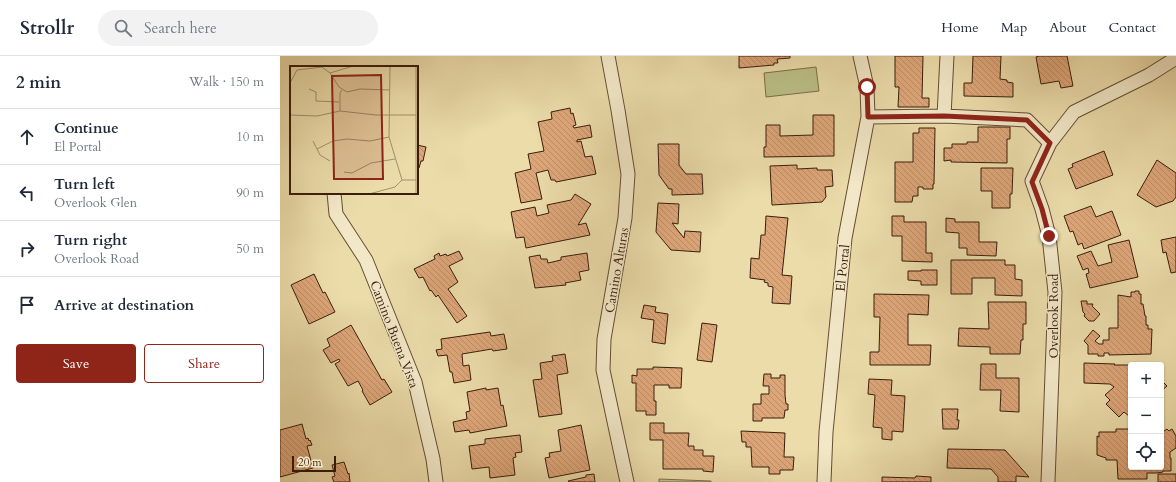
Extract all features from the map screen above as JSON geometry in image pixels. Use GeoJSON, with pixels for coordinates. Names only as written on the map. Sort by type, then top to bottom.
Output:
{"type":"FeatureCollection","features":[{"type":"Feature","properties":{"kind":"street","name":"Camino Alturas"},"geometry":{"type":"LineString","coordinates":[[608,56],[628,174],[626,218],[604,339],[603,370],[627,482]]}},
{"type":"Feature","properties":{"kind":"street","name":"El Portal"},"geometry":{"type":"LineString","coordinates":[[824,482],[826,432],[845,238],[868,117],[867,87],[860,56]]}},
{"type":"Feature","properties":{"kind":"street"},"geometry":{"type":"LineString","coordinates":[[944,116],[947,56]]}},
{"type":"Feature","properties":{"kind":"street","name":"Overlook Road"},"geometry":{"type":"LineString","coordinates":[[1048,482],[1055,292],[1049,236],[1042,209],[1032,182],[1050,143],[1074,112],[1149,75],[1176,58]]}},
{"type":"Feature","properties":{"kind":"street"},"geometry":{"type":"LineString","coordinates":[[868,117],[944,116],[1027,120],[1050,143]]}},
{"type":"Feature","properties":{"kind":"street","name":"Camino Buena Vista"},"geometry":{"type":"LineString","coordinates":[[334,194],[336,214],[366,260],[415,382],[433,459],[436,482]]}},
{"type":"Feature","properties":{"kind":"green space"},"geometry":{"type":"Polygon","coordinates":[[[816,67],[819,91],[766,97],[764,73],[816,67]]]}},
{"type":"Feature","properties":{"kind":"green space"},"geometry":{"type":"Polygon","coordinates":[[[659,479],[711,481],[711,482],[659,482],[659,479]]]}},
{"type":"Feature","properties":{"kind":"building"},"geometry":{"type":"Polygon","coordinates":[[[739,56],[790,56],[790,58],[777,59],[778,63],[774,63],[774,65],[739,68],[739,56]]]}},
{"type":"Feature","properties":{"kind":"building"},"geometry":{"type":"Polygon","coordinates":[[[895,56],[923,56],[922,98],[929,98],[929,107],[898,107],[899,87],[895,87],[895,56]]]}},
{"type":"Feature","properties":{"kind":"building"},"geometry":{"type":"Polygon","coordinates":[[[973,56],[1001,56],[1000,79],[1013,83],[1013,97],[964,96],[964,83],[972,83],[973,56]]]}},
{"type":"Feature","properties":{"kind":"building"},"geometry":{"type":"Polygon","coordinates":[[[1067,56],[1073,86],[1061,88],[1059,81],[1041,84],[1036,57],[1067,56]]]}},
{"type":"Feature","properties":{"kind":"building"},"geometry":{"type":"Polygon","coordinates":[[[570,108],[576,125],[573,126],[574,128],[590,125],[592,137],[577,140],[577,142],[581,141],[585,157],[592,156],[596,174],[556,182],[555,180],[551,180],[548,170],[536,173],[542,199],[521,203],[515,173],[531,169],[528,154],[544,151],[538,122],[552,119],[551,112],[570,108]]]}},
{"type":"Feature","properties":{"kind":"building"},"geometry":{"type":"Polygon","coordinates":[[[813,115],[834,115],[834,156],[764,157],[764,147],[766,147],[766,125],[780,125],[780,136],[813,135],[813,115]]]}},
{"type":"Feature","properties":{"kind":"building"},"geometry":{"type":"Polygon","coordinates":[[[978,127],[1010,127],[1010,139],[1007,139],[1007,163],[951,162],[951,160],[944,161],[944,148],[952,148],[952,144],[978,142],[978,127]]]}},
{"type":"Feature","properties":{"kind":"building"},"geometry":{"type":"Polygon","coordinates":[[[919,128],[935,128],[933,189],[923,189],[923,187],[918,187],[918,196],[913,196],[912,202],[895,202],[895,162],[913,162],[913,133],[919,133],[919,128]]]}},
{"type":"Feature","properties":{"kind":"building"},"geometry":{"type":"Polygon","coordinates":[[[658,144],[679,144],[679,165],[686,174],[702,174],[703,194],[672,195],[672,189],[669,189],[659,175],[658,144]]]}},
{"type":"Feature","properties":{"kind":"building"},"geometry":{"type":"Polygon","coordinates":[[[418,145],[426,147],[423,161],[421,161],[419,168],[418,145]]]}},
{"type":"Feature","properties":{"kind":"building"},"geometry":{"type":"Polygon","coordinates":[[[1104,151],[1113,175],[1076,189],[1068,169],[1073,167],[1072,164],[1104,151]]]}},
{"type":"Feature","properties":{"kind":"building"},"geometry":{"type":"Polygon","coordinates":[[[1157,160],[1176,173],[1176,197],[1173,201],[1156,207],[1137,195],[1157,160]]]}},
{"type":"Feature","properties":{"kind":"building"},"geometry":{"type":"Polygon","coordinates":[[[797,165],[797,169],[817,168],[817,170],[832,170],[833,186],[825,187],[826,197],[822,202],[772,205],[770,166],[797,165]]]}},
{"type":"Feature","properties":{"kind":"building"},"geometry":{"type":"Polygon","coordinates":[[[981,168],[1013,168],[1010,208],[992,208],[992,191],[981,191],[981,168]]]}},
{"type":"Feature","properties":{"kind":"building"},"geometry":{"type":"Polygon","coordinates":[[[575,194],[591,204],[578,225],[586,223],[590,235],[526,248],[524,237],[516,238],[511,212],[535,207],[537,216],[549,213],[547,205],[571,200],[575,194]]]}},
{"type":"Feature","properties":{"kind":"building"},"geometry":{"type":"Polygon","coordinates":[[[658,203],[679,204],[678,224],[672,223],[684,238],[685,231],[701,232],[700,252],[671,250],[656,232],[658,203]]]}},
{"type":"Feature","properties":{"kind":"building"},"geometry":{"type":"Polygon","coordinates":[[[1091,206],[1096,217],[1112,211],[1121,235],[1084,249],[1082,243],[1078,245],[1073,231],[1070,232],[1064,216],[1091,206]]]}},
{"type":"Feature","properties":{"kind":"building"},"geometry":{"type":"Polygon","coordinates":[[[766,216],[788,218],[782,275],[792,276],[790,304],[772,303],[773,287],[768,286],[768,283],[764,282],[765,280],[750,278],[751,258],[759,259],[761,235],[765,235],[766,216]]]}},
{"type":"Feature","properties":{"kind":"building"},"geometry":{"type":"Polygon","coordinates":[[[892,216],[904,216],[904,222],[926,222],[926,253],[932,253],[932,262],[902,261],[902,236],[892,236],[892,216]]]}},
{"type":"Feature","properties":{"kind":"building"},"geometry":{"type":"Polygon","coordinates":[[[946,218],[955,219],[955,222],[979,222],[979,242],[997,242],[996,256],[967,255],[967,248],[959,248],[959,233],[946,232],[946,218]]]}},
{"type":"Feature","properties":{"kind":"building"},"geometry":{"type":"Polygon","coordinates":[[[1176,237],[1176,272],[1171,273],[1166,252],[1163,253],[1161,240],[1176,237]]]}},
{"type":"Feature","properties":{"kind":"building"},"geometry":{"type":"Polygon","coordinates":[[[1129,240],[1138,277],[1090,288],[1086,274],[1089,273],[1088,268],[1083,270],[1077,256],[1091,251],[1098,266],[1112,262],[1108,245],[1129,240]]]}},
{"type":"Feature","properties":{"kind":"building"},"geometry":{"type":"Polygon","coordinates":[[[459,251],[463,259],[449,266],[458,282],[448,289],[467,316],[457,323],[438,295],[436,297],[431,290],[430,291],[423,277],[419,278],[414,269],[435,259],[434,256],[439,253],[440,256],[446,254],[447,256],[459,251]]]}},
{"type":"Feature","properties":{"kind":"building"},"geometry":{"type":"Polygon","coordinates":[[[587,253],[589,270],[579,272],[581,280],[565,283],[566,285],[535,288],[529,257],[540,255],[541,259],[547,259],[548,263],[561,260],[561,257],[587,253]]]}},
{"type":"Feature","properties":{"kind":"building"},"geometry":{"type":"Polygon","coordinates":[[[951,260],[1005,260],[1005,265],[1015,265],[1015,279],[1022,280],[1022,296],[995,295],[995,278],[972,278],[972,294],[951,294],[951,260]]]}},
{"type":"Feature","properties":{"kind":"building"},"geometry":{"type":"Polygon","coordinates":[[[937,270],[937,285],[921,285],[921,281],[908,280],[908,271],[937,270]]]}},
{"type":"Feature","properties":{"kind":"building"},"geometry":{"type":"Polygon","coordinates":[[[314,274],[323,293],[325,292],[335,312],[309,324],[291,285],[314,274]]]}},
{"type":"Feature","properties":{"kind":"building"},"geometry":{"type":"Polygon","coordinates":[[[1139,291],[1139,294],[1141,294],[1141,304],[1143,304],[1146,316],[1146,325],[1148,325],[1148,329],[1152,329],[1151,354],[1109,355],[1109,353],[1104,353],[1104,356],[1098,356],[1098,354],[1088,354],[1088,345],[1084,341],[1093,330],[1100,336],[1095,341],[1099,344],[1103,344],[1103,340],[1109,340],[1109,328],[1118,328],[1118,295],[1131,297],[1131,292],[1139,291]]]}},
{"type":"Feature","properties":{"kind":"building"},"geometry":{"type":"Polygon","coordinates":[[[874,294],[929,295],[928,315],[908,314],[908,345],[931,345],[930,365],[870,365],[870,352],[879,352],[880,317],[874,317],[874,294]]]}},
{"type":"Feature","properties":{"kind":"building"},"geometry":{"type":"Polygon","coordinates":[[[1081,301],[1087,301],[1087,304],[1093,304],[1092,306],[1100,314],[1094,321],[1089,321],[1084,316],[1085,314],[1083,312],[1081,301]]]}},
{"type":"Feature","properties":{"kind":"building"},"geometry":{"type":"Polygon","coordinates":[[[988,302],[1026,302],[1026,324],[1023,324],[1023,340],[1021,340],[1020,354],[990,354],[990,347],[958,346],[959,328],[989,329],[988,302]]]}},
{"type":"Feature","properties":{"kind":"building"},"geometry":{"type":"Polygon","coordinates":[[[644,305],[656,307],[655,312],[668,314],[665,344],[652,342],[654,320],[641,318],[644,305]]]}},
{"type":"Feature","properties":{"kind":"building"},"geometry":{"type":"Polygon","coordinates":[[[702,323],[717,325],[712,362],[697,360],[702,323]]]}},
{"type":"Feature","properties":{"kind":"building"},"geometry":{"type":"Polygon","coordinates":[[[351,325],[382,380],[384,379],[392,392],[370,405],[358,381],[348,386],[335,364],[340,361],[339,359],[331,363],[323,350],[330,346],[327,339],[351,325]]]}},
{"type":"Feature","properties":{"kind":"building"},"geometry":{"type":"Polygon","coordinates":[[[490,332],[491,336],[504,334],[507,349],[493,351],[492,349],[462,354],[463,366],[469,365],[471,380],[454,383],[452,372],[450,372],[447,355],[438,356],[436,350],[442,349],[441,339],[490,332]]]}},
{"type":"Feature","properties":{"kind":"building"},"geometry":{"type":"Polygon","coordinates":[[[565,354],[568,373],[557,375],[562,414],[539,417],[533,380],[542,379],[540,363],[553,361],[552,356],[565,354]]]}},
{"type":"Feature","properties":{"kind":"building"},"geometry":{"type":"Polygon","coordinates":[[[1084,363],[1128,365],[1128,415],[1124,412],[1119,417],[1106,404],[1110,400],[1105,395],[1114,387],[1110,384],[1084,383],[1084,363]]]}},
{"type":"Feature","properties":{"kind":"building"},"geometry":{"type":"Polygon","coordinates":[[[981,364],[996,364],[996,378],[1019,378],[1019,412],[1000,411],[1001,390],[980,390],[981,364]]]}},
{"type":"Feature","properties":{"kind":"building"},"geometry":{"type":"Polygon","coordinates":[[[653,367],[682,368],[681,388],[669,388],[669,385],[654,385],[656,415],[646,415],[646,411],[636,411],[636,383],[632,383],[632,375],[637,376],[637,369],[653,369],[653,367]]]}},
{"type":"Feature","properties":{"kind":"building"},"geometry":{"type":"Polygon","coordinates":[[[764,374],[771,374],[771,378],[780,378],[780,375],[785,375],[785,395],[788,410],[785,410],[784,418],[762,418],[762,421],[753,421],[753,404],[761,404],[761,394],[769,394],[769,386],[763,386],[764,374]]]}},
{"type":"Feature","properties":{"kind":"building"},"geometry":{"type":"Polygon","coordinates":[[[869,379],[892,380],[891,395],[905,396],[903,432],[892,431],[892,440],[882,439],[882,428],[873,427],[875,395],[868,394],[869,379]]]}},
{"type":"Feature","properties":{"kind":"building"},"geometry":{"type":"Polygon","coordinates":[[[486,388],[486,390],[498,388],[501,406],[503,405],[507,426],[470,433],[469,430],[455,432],[453,422],[467,419],[466,412],[470,411],[467,392],[486,388]]]}},
{"type":"Feature","properties":{"kind":"building"},"geometry":{"type":"Polygon","coordinates":[[[942,409],[958,409],[958,429],[943,429],[942,409]]]}},
{"type":"Feature","properties":{"kind":"building"},"geometry":{"type":"Polygon","coordinates":[[[650,423],[664,423],[664,433],[689,433],[688,446],[694,446],[694,450],[703,450],[703,456],[714,456],[713,472],[703,471],[703,469],[663,469],[663,440],[650,440],[650,423]]]}},
{"type":"Feature","properties":{"kind":"building"},"geometry":{"type":"Polygon","coordinates":[[[302,424],[306,439],[308,438],[309,441],[310,440],[312,445],[307,446],[313,468],[280,477],[280,430],[302,424]]]}},
{"type":"Feature","properties":{"kind":"building"},"geometry":{"type":"Polygon","coordinates":[[[581,425],[590,470],[549,478],[545,458],[550,457],[549,453],[561,451],[558,430],[581,425]]]}},
{"type":"Feature","properties":{"kind":"building"},"geometry":{"type":"Polygon","coordinates":[[[1116,429],[1128,429],[1128,470],[1164,470],[1164,431],[1167,429],[1169,431],[1172,429],[1176,436],[1176,448],[1170,452],[1171,471],[1147,473],[1147,479],[1118,479],[1117,460],[1106,460],[1106,458],[1097,455],[1097,436],[1099,437],[1099,432],[1116,432],[1116,429]]]}},
{"type":"Feature","properties":{"kind":"building"},"geometry":{"type":"Polygon","coordinates":[[[741,431],[785,433],[784,457],[794,457],[793,470],[780,470],[780,474],[769,474],[769,467],[752,467],[751,447],[746,447],[746,442],[742,442],[741,431]]]}},
{"type":"Feature","properties":{"kind":"building"},"geometry":{"type":"Polygon","coordinates":[[[520,435],[522,452],[515,453],[516,457],[513,458],[515,475],[490,478],[489,467],[472,469],[469,446],[485,444],[485,439],[520,435]]]}},
{"type":"Feature","properties":{"kind":"building"},"geometry":{"type":"Polygon","coordinates":[[[948,449],[1005,450],[1029,477],[1016,476],[1016,482],[998,482],[998,477],[991,469],[947,468],[948,449]]]}},
{"type":"Feature","properties":{"kind":"building"},"geometry":{"type":"Polygon","coordinates":[[[344,462],[348,474],[349,473],[350,482],[334,482],[332,477],[335,476],[332,465],[344,462]]]}},
{"type":"Feature","properties":{"kind":"building"},"geometry":{"type":"Polygon","coordinates":[[[594,474],[595,482],[568,481],[586,477],[586,475],[594,474]]]}},
{"type":"Feature","properties":{"kind":"building"},"geometry":{"type":"Polygon","coordinates":[[[1158,474],[1176,474],[1176,482],[1158,482],[1158,474]]]}},
{"type":"Feature","properties":{"kind":"building"},"geometry":{"type":"Polygon","coordinates":[[[916,476],[931,477],[931,482],[882,482],[882,477],[915,478],[916,476]]]}},
{"type":"Feature","properties":{"kind":"route"},"geometry":{"type":"LineString","coordinates":[[867,87],[868,117],[944,116],[1027,120],[1050,143],[1032,182],[1042,209],[1049,236]]}}]}
